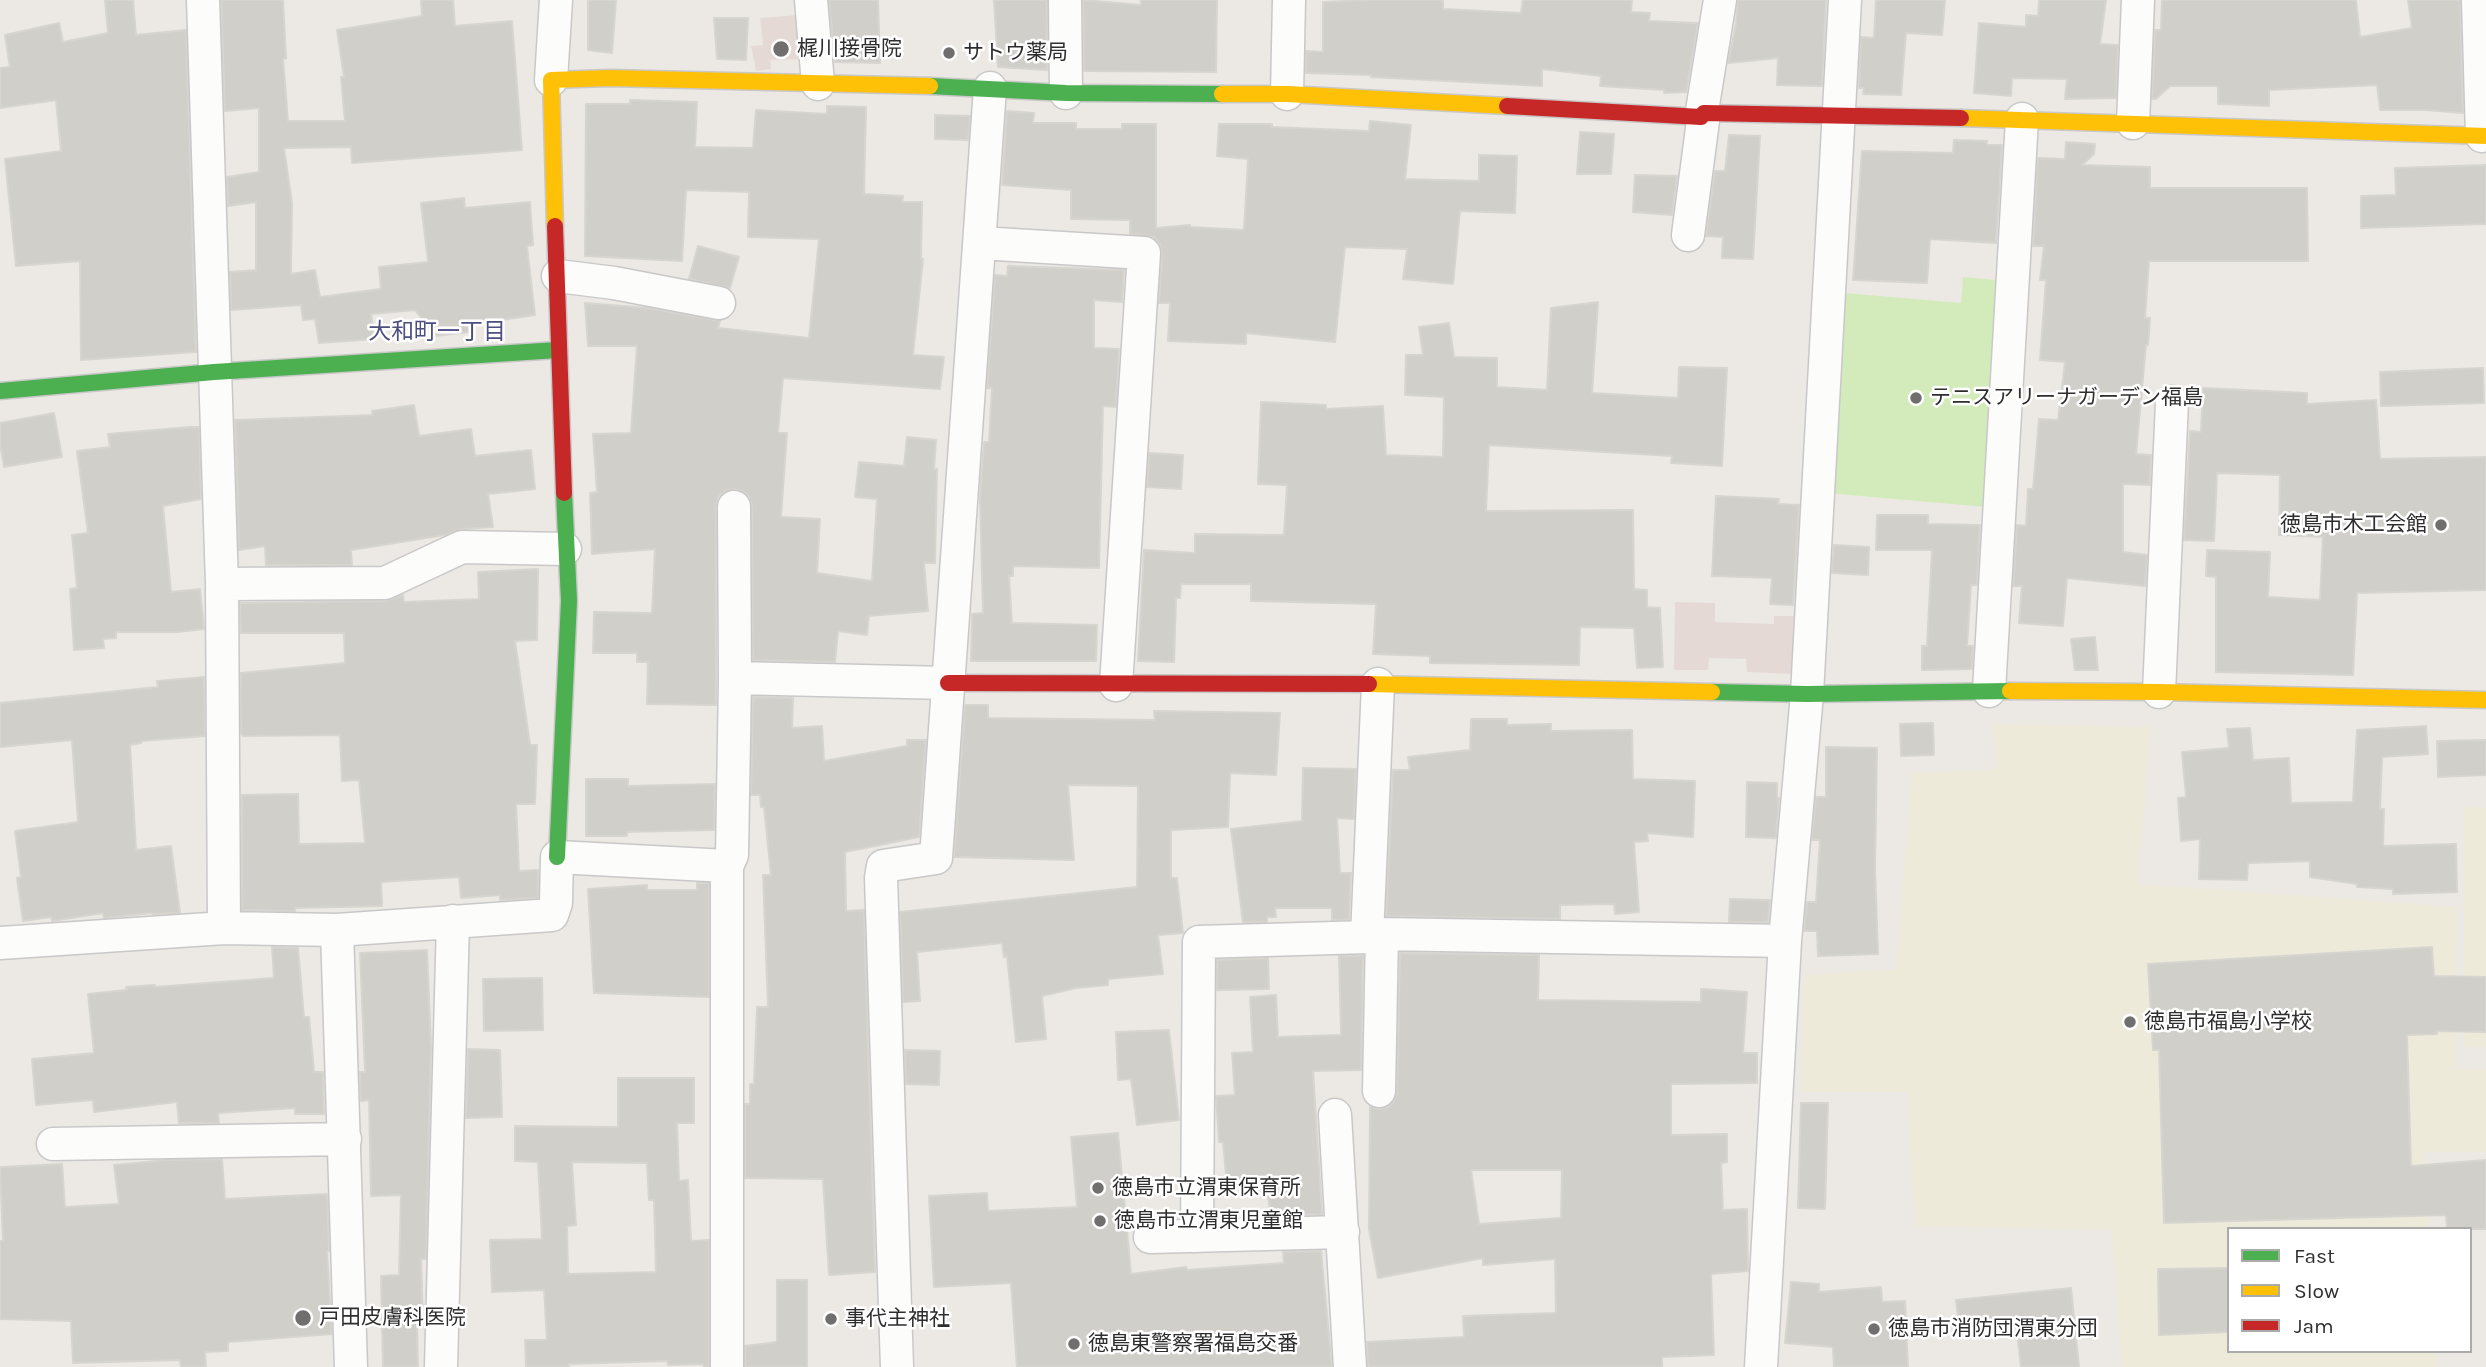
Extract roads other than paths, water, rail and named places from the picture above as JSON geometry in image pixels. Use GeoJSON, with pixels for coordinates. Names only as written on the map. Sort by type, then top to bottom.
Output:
{"type":"FeatureCollection","features":[{"type":"Feature","properties":{"kind":"street"},"geometry":{"type":"LineString","coordinates":[[203,0],[222,584],[224,928]]}},
{"type":"Feature","properties":{"kind":"street"},"geometry":{"type":"LineString","coordinates":[[0,943],[224,928],[337,930],[552,915],[556,903],[569,601],[558,350],[551,79],[556,0]]}},
{"type":"Feature","properties":{"kind":"street"},"geometry":{"type":"LineString","coordinates":[[811,0],[818,84]]}},
{"type":"Feature","properties":{"kind":"street"},"geometry":{"type":"LineString","coordinates":[[1065,0],[1066,93]]}},
{"type":"Feature","properties":{"kind":"street"},"geometry":{"type":"LineString","coordinates":[[1287,94],[1289,0]]}},
{"type":"Feature","properties":{"kind":"street"},"geometry":{"type":"LineString","coordinates":[[1688,235],[1720,0]]}},
{"type":"Feature","properties":{"kind":"street"},"geometry":{"type":"LineString","coordinates":[[1761,1367],[1785,941],[1807,694],[1845,0]]}},
{"type":"Feature","properties":{"kind":"street"},"geometry":{"type":"LineString","coordinates":[[2133,123],[2138,0]]}},
{"type":"Feature","properties":{"kind":"street"},"geometry":{"type":"LineString","coordinates":[[551,79],[610,78],[990,88],[1066,93],[1287,94],[1703,115],[2022,119],[2484,136],[2478,0]]}},
{"type":"Feature","properties":{"kind":"street"},"geometry":{"type":"LineString","coordinates":[[897,1367],[881,878],[883,866],[936,858],[990,88]]}},
{"type":"Feature","properties":{"kind":"street"},"geometry":{"type":"LineString","coordinates":[[1989,691],[2022,119]]}},
{"type":"Feature","properties":{"kind":"street"},"geometry":{"type":"LineString","coordinates":[[979,243],[1144,253],[1116,685]]}},
{"type":"Feature","properties":{"kind":"street"},"geometry":{"type":"LineString","coordinates":[[558,276],[614,283],[719,303]]}},
{"type":"Feature","properties":{"kind":"street"},"geometry":{"type":"LineString","coordinates":[[0,391],[214,372],[558,350]]}},
{"type":"Feature","properties":{"kind":"street"},"geometry":{"type":"LineString","coordinates":[[2160,692],[2172,402]]}},
{"type":"Feature","properties":{"kind":"street"},"geometry":{"type":"LineString","coordinates":[[727,1367],[727,866],[732,855],[734,507]]}},
{"type":"Feature","properties":{"kind":"street"},"geometry":{"type":"LineString","coordinates":[[222,584],[385,583],[462,547],[565,548]]}},
{"type":"Feature","properties":{"kind":"street"},"geometry":{"type":"LineString","coordinates":[[735,678],[1116,685],[1378,684],[1807,694],[2160,692],[2486,700]]}},
{"type":"Feature","properties":{"kind":"street"},"geometry":{"type":"LineString","coordinates":[[1378,684],[1375,935],[1379,1091]]}},
{"type":"Feature","properties":{"kind":"street"},"geometry":{"type":"LineString","coordinates":[[557,857],[727,866]]}},
{"type":"Feature","properties":{"kind":"street"},"geometry":{"type":"LineString","coordinates":[[441,1367],[453,921]]}},
{"type":"Feature","properties":{"kind":"street"},"geometry":{"type":"LineString","coordinates":[[337,930],[351,1367]]}},
{"type":"Feature","properties":{"kind":"street"},"geometry":{"type":"LineString","coordinates":[[1197,1236],[1199,942],[1375,935],[1785,941]]}},
{"type":"Feature","properties":{"kind":"street"},"geometry":{"type":"LineString","coordinates":[[1335,1115],[1350,1367]]}},
{"type":"Feature","properties":{"kind":"street"},"geometry":{"type":"LineString","coordinates":[[53,1144],[345,1139]]}},
{"type":"Feature","properties":{"kind":"street"},"geometry":{"type":"LineString","coordinates":[[1150,1237],[1343,1232]]}},
{"type":"Feature","properties":{"kind":"place","name":"梶川接骨院"},"geometry":{"type":"Point","coordinates":[781,49]}},
{"type":"Feature","properties":{"kind":"place","name":"サトウ薬局"},"geometry":{"type":"Point","coordinates":[949,53]}},
{"type":"Feature","properties":{"kind":"place","name":"テニスアリーナガーデン福島"},"geometry":{"type":"Point","coordinates":[1916,398]}},
{"type":"Feature","properties":{"kind":"place","name":"徳島市木工会館"},"geometry":{"type":"Point","coordinates":[2441,525]}},
{"type":"Feature","properties":{"kind":"place","name":"徳島市福島小学校"},"geometry":{"type":"Point","coordinates":[2130,1022]}},
{"type":"Feature","properties":{"kind":"place","name":"徳島市立渭東保育所"},"geometry":{"type":"Point","coordinates":[1098,1188]}},
{"type":"Feature","properties":{"kind":"place","name":"徳島市立渭東児童館"},"geometry":{"type":"Point","coordinates":[1100,1221]}},
{"type":"Feature","properties":{"kind":"place","name":"戸田皮膚科医院"},"geometry":{"type":"Point","coordinates":[303,1318]}},
{"type":"Feature","properties":{"kind":"place","name":"事代主神社"},"geometry":{"type":"Point","coordinates":[831,1319]}},
{"type":"Feature","properties":{"kind":"place","name":"徳島市消防団渭東分団"},"geometry":{"type":"Point","coordinates":[1874,1329]}},
{"type":"Feature","properties":{"kind":"place","name":"徳島東警察署福島交番"},"geometry":{"type":"Point","coordinates":[1074,1344]}},
{"type":"Feature","properties":{"kind":"district","name":"大和町一丁目"},"geometry":{"type":"Point","coordinates":[437,332]}}]}
